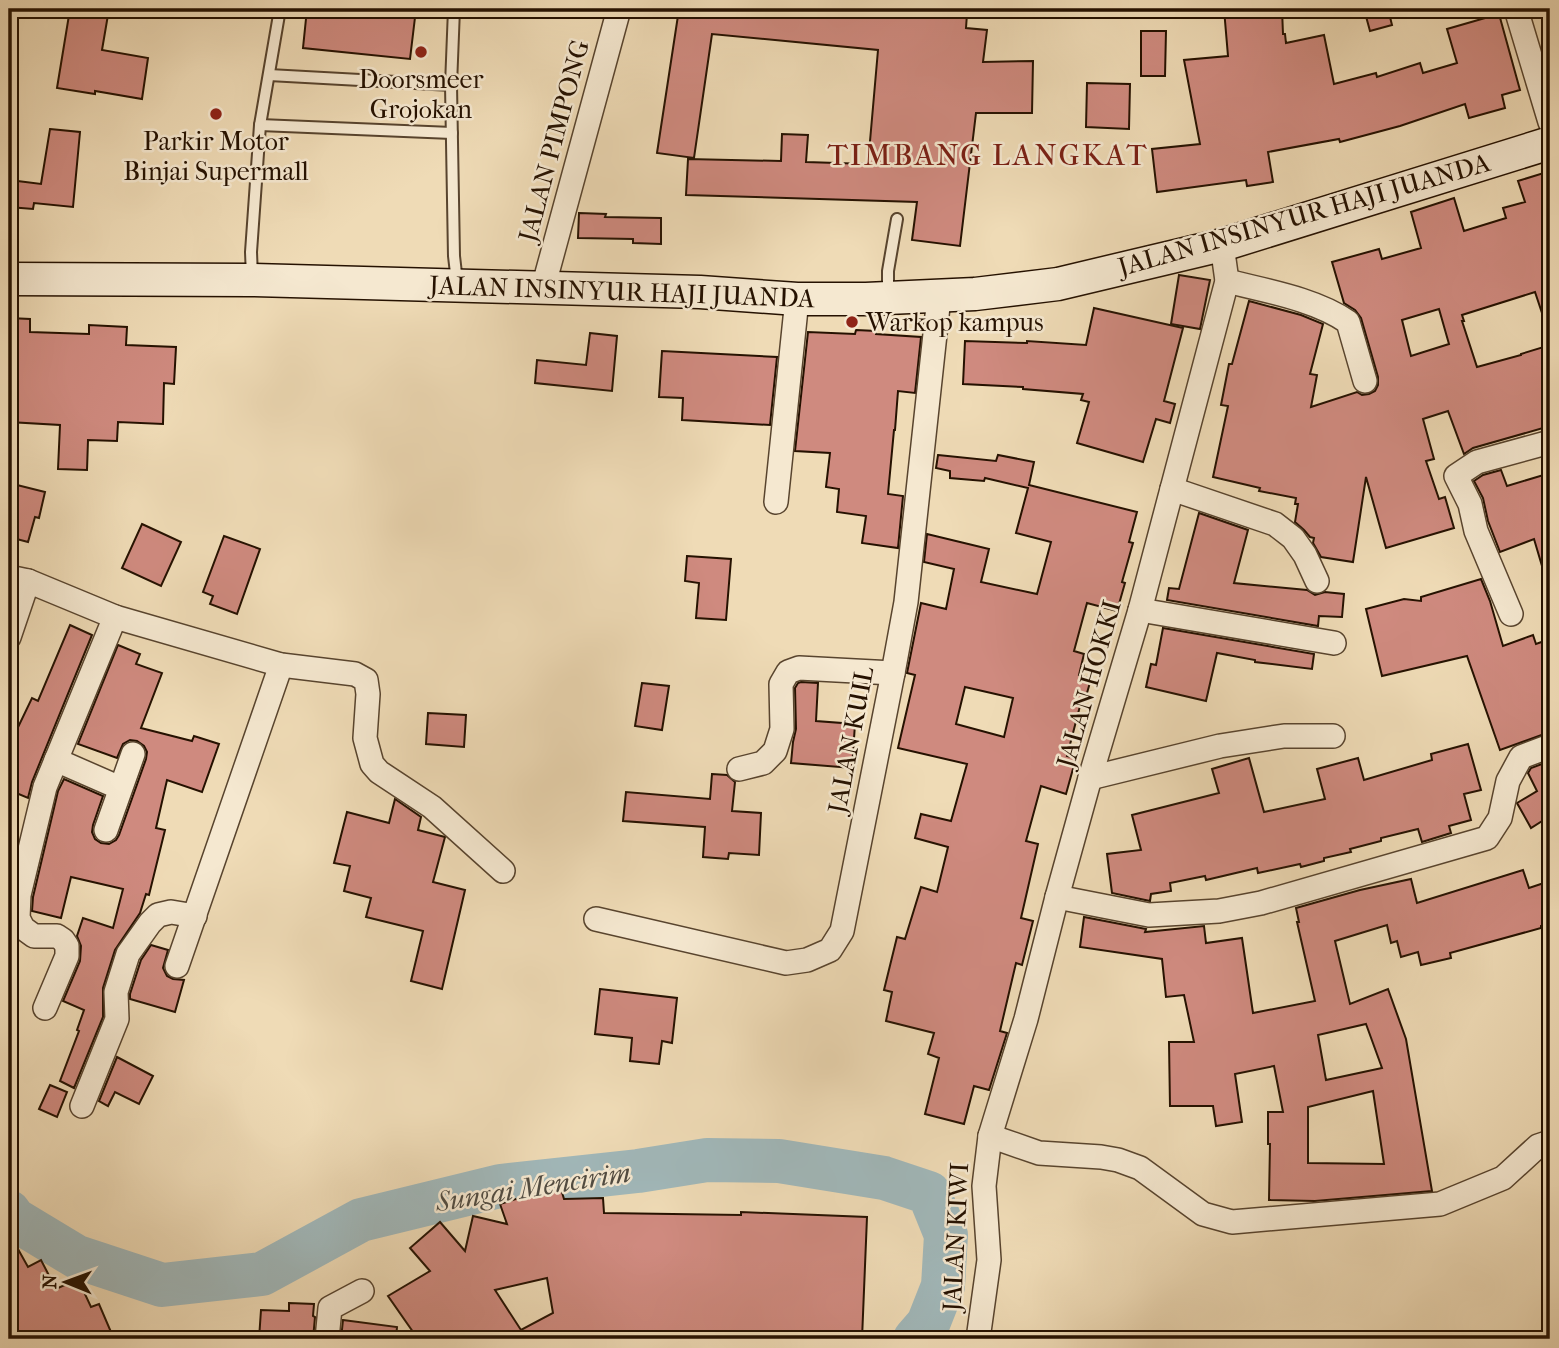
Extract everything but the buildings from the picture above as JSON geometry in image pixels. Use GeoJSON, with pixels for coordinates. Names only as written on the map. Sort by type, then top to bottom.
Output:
{"type":"FeatureCollection","features":[{"type":"Feature","properties":{"kind":"street","name":"JALAN PIMPONG"},"geometry":{"type":"LineString","coordinates":[[543,288],[619,9]]}},
{"type":"Feature","properties":{"kind":"street"},"geometry":{"type":"LineString","coordinates":[[1516,9],[1550,122]]}},
{"type":"Feature","properties":{"kind":"street","name":"JALAN INSINYUR HAJI JUANDA"},"geometry":{"type":"LineString","coordinates":[[9,279],[252,279],[700,292],[797,299],[939,297],[1058,284],[1222,245],[1550,143]]}},
{"type":"Feature","properties":{"kind":"street","name":"JALAN HOKKI"},"geometry":{"type":"LineString","coordinates":[[990,1136],[1026,1019],[1090,778],[1140,610],[1227,281],[1222,245]]}},
{"type":"Feature","properties":{"kind":"street"},"geometry":{"type":"LineString","coordinates":[[1227,281],[1334,312],[1348,322],[1365,381]]}},
{"type":"Feature","properties":{"kind":"street","name":"JALAN KUIL"},"geometry":{"type":"LineString","coordinates":[[596,919],[786,963],[807,960],[830,950],[842,931],[906,602],[939,297]]}},
{"type":"Feature","properties":{"kind":"street"},"geometry":{"type":"LineString","coordinates":[[776,502],[797,299]]}},
{"type":"Feature","properties":{"kind":"street"},"geometry":{"type":"LineString","coordinates":[[1511,614],[1476,531],[1470,504],[1456,476],[1477,462],[1550,442]]}},
{"type":"Feature","properties":{"kind":"street"},"geometry":{"type":"LineString","coordinates":[[1172,489],[1275,524],[1293,538],[1317,580]]}},
{"type":"Feature","properties":{"kind":"street"},"geometry":{"type":"LineString","coordinates":[[9,637],[18,579],[115,617],[281,665],[355,674],[366,680],[368,694],[365,738],[372,764],[379,772],[432,807],[503,872]]}},
{"type":"Feature","properties":{"kind":"street"},"geometry":{"type":"LineString","coordinates":[[1140,610],[1335,643]]}},
{"type":"Feature","properties":{"kind":"street"},"geometry":{"type":"LineString","coordinates":[[45,1008],[67,956],[67,946],[57,936],[34,936],[23,928],[18,918],[19,895],[45,787],[115,617]]}},
{"type":"Feature","properties":{"kind":"street"},"geometry":{"type":"LineString","coordinates":[[177,966],[281,665]]}},
{"type":"Feature","properties":{"kind":"street"},"geometry":{"type":"LineString","coordinates":[[739,769],[763,763],[775,751],[782,729],[781,684],[788,672],[799,668],[893,673]]}},
{"type":"Feature","properties":{"kind":"street"},"geometry":{"type":"LineString","coordinates":[[1090,778],[1220,746],[1284,736],[1333,736]]}},
{"type":"Feature","properties":{"kind":"street"},"geometry":{"type":"LineString","coordinates":[[1057,898],[1149,915],[1219,912],[1261,903],[1488,838],[1500,818],[1508,780],[1521,757],[1550,746]]}},
{"type":"Feature","properties":{"kind":"street"},"geometry":{"type":"LineString","coordinates":[[106,830],[133,754]]}},
{"type":"Feature","properties":{"kind":"street"},"geometry":{"type":"LineString","coordinates":[[56,760],[120,788]]}},
{"type":"Feature","properties":{"kind":"street"},"geometry":{"type":"LineString","coordinates":[[82,1106],[117,1019],[116,992],[128,954],[158,915],[170,912],[195,916]]}},
{"type":"Feature","properties":{"kind":"street"},"geometry":{"type":"LineString","coordinates":[[990,1136],[1039,1153],[1118,1160],[1140,1168],[1203,1214],[1232,1222],[1440,1204],[1503,1178],[1538,1146],[1550,1142]]}},
{"type":"Feature","properties":{"kind":"street","name":"JALAN KIWI"},"geometry":{"type":"LineString","coordinates":[[978,1339],[989,1260],[984,1186],[990,1136]]}},
{"type":"Feature","properties":{"kind":"street"},"geometry":{"type":"LineString","coordinates":[[327,1339],[330,1308],[362,1291]]}},
{"type":"Feature","properties":{"kind":"lane"},"geometry":{"type":"LineString","coordinates":[[252,279],[251,252],[260,125],[279,9]]}},
{"type":"Feature","properties":{"kind":"lane"},"geometry":{"type":"LineString","coordinates":[[454,9],[451,85],[454,256],[457,285]]}},
{"type":"Feature","properties":{"kind":"lane"},"geometry":{"type":"LineString","coordinates":[[269,75],[451,85]]}},
{"type":"Feature","properties":{"kind":"lane"},"geometry":{"type":"LineString","coordinates":[[260,125],[452,134]]}},
{"type":"Feature","properties":{"kind":"lane"},"geometry":{"type":"LineString","coordinates":[[888,298],[888,271],[897,219]]}},
{"type":"Feature","properties":{"kind":"waterway","name":"Sungai Mencirim"},"geometry":{"type":"LineString","coordinates":[[9,1212],[14,1219],[77,1257],[162,1285],[262,1274],[361,1220],[500,1186],[638,1171],[707,1160],[779,1161],[884,1178],[929,1193],[946,1235],[943,1286],[928,1324],[915,1339]]}},
{"type":"Feature","properties":{"kind":"place","name":"Doorsmeer Grojokan"},"geometry":{"type":"Point","coordinates":[421,52]}},
{"type":"Feature","properties":{"kind":"place","name":"Parkir Motor Binjai Supermall"},"geometry":{"type":"Point","coordinates":[216,114]}},
{"type":"Feature","properties":{"kind":"place","name":"Warkop kampus"},"geometry":{"type":"Point","coordinates":[852,322]}},
{"type":"Feature","properties":{"kind":"district","name":"TIMBANG LANGKAT"},"geometry":{"type":"Point","coordinates":[988,155]}}]}
